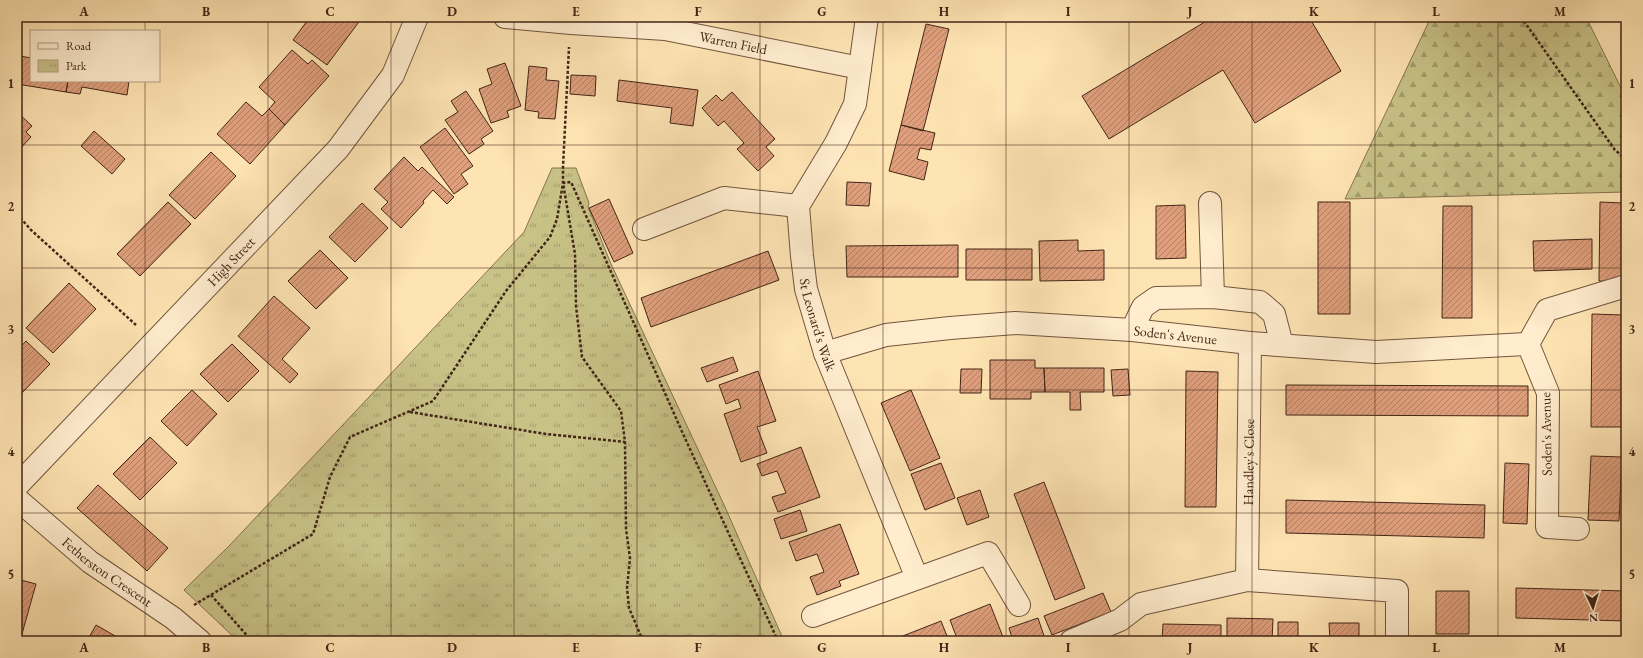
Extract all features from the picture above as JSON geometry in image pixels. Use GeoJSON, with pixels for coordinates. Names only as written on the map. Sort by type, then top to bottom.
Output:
{"type":"FeatureCollection","features":[{"type":"Feature","properties":{"kind":"street","name":"High Street"},"geometry":{"type":"LineString","coordinates":[[17,486],[338,149],[392,75],[417,17]]}},
{"type":"Feature","properties":{"kind":"street","name":"Warren Field"},"geometry":{"type":"LineString","coordinates":[[505,17],[665,30],[860,68]]}},
{"type":"Feature","properties":{"kind":"street"},"geometry":{"type":"LineString","coordinates":[[644,229],[724,198],[798,206],[836,143],[855,104],[867,17]]}},
{"type":"Feature","properties":{"kind":"street"},"geometry":{"type":"LineString","coordinates":[[1210,203],[1213,297]]}},
{"type":"Feature","properties":{"kind":"street","name":"St Leonard's Walk"},"geometry":{"type":"LineString","coordinates":[[798,206],[806,289],[825,353],[917,578]]}},
{"type":"Feature","properties":{"kind":"street"},"geometry":{"type":"LineString","coordinates":[[1528,344],[1547,310],[1626,286]]}},
{"type":"Feature","properties":{"kind":"street"},"geometry":{"type":"LineString","coordinates":[[1132,330],[1142,307],[1156,298],[1213,297],[1260,302],[1274,314],[1282,345]]}},
{"type":"Feature","properties":{"kind":"street","name":"Soden's Avenue"},"geometry":{"type":"LineString","coordinates":[[825,353],[886,335],[1015,323],[1132,330],[1250,343],[1376,352],[1528,344],[1548,393],[1547,527],[1578,529]]}},
{"type":"Feature","properties":{"kind":"street","name":"Handley's Close"},"geometry":{"type":"LineString","coordinates":[[1246,580],[1250,343]]}},
{"type":"Feature","properties":{"kind":"street","name":"Fetherston Crescent"},"geometry":{"type":"LineString","coordinates":[[17,499],[90,562],[174,618],[200,641]]}},
{"type":"Feature","properties":{"kind":"street"},"geometry":{"type":"LineString","coordinates":[[812,616],[988,553],[1019,605]]}},
{"type":"Feature","properties":{"kind":"street"},"geometry":{"type":"LineString","coordinates":[[1071,641],[1120,620],[1141,604],[1246,580],[1397,591],[1397,641]]}},
{"type":"Feature","properties":{"kind":"path"},"geometry":{"type":"LineString","coordinates":[[1521,17],[1615,150],[1626,159]]}},
{"type":"Feature","properties":{"kind":"path"},"geometry":{"type":"LineString","coordinates":[[571,23],[563,167],[574,254],[576,306],[582,357],[621,411],[625,442],[626,529],[630,558],[627,588],[629,608],[642,641]]}},
{"type":"Feature","properties":{"kind":"path"},"geometry":{"type":"LineString","coordinates":[[174,618],[313,534],[330,477],[350,437],[433,401],[506,291],[550,237],[557,219],[564,182]]}},
{"type":"Feature","properties":{"kind":"path"},"geometry":{"type":"LineString","coordinates":[[564,182],[570,182],[778,641]]}},
{"type":"Feature","properties":{"kind":"path"},"geometry":{"type":"LineString","coordinates":[[17,214],[31,230],[154,342]]}},
{"type":"Feature","properties":{"kind":"path"},"geometry":{"type":"LineString","coordinates":[[410,412],[546,434],[625,442]]}},
{"type":"Feature","properties":{"kind":"path"},"geometry":{"type":"LineString","coordinates":[[211,595],[252,641]]}},
{"type":"Feature","properties":{"kind":"green space"},"geometry":{"type":"Polygon","coordinates":[[[1431,17],[1586,17],[1626,98],[1626,192],[1345,199],[1431,17]]]}},
{"type":"Feature","properties":{"kind":"green space"},"geometry":{"type":"Polygon","coordinates":[[[552,168],[576,168],[589,203],[588,207],[611,264],[725,507],[784,641],[238,641],[184,590],[229,546],[524,232],[552,168]]]}},
{"type":"Feature","properties":{"kind":"building"},"geometry":{"type":"Polygon","coordinates":[[[310,17],[358,17],[361,19],[327,65],[293,40],[310,17]]]}},
{"type":"Feature","properties":{"kind":"building"},"geometry":{"type":"Polygon","coordinates":[[[1213,17],[1309,17],[1341,71],[1255,123],[1223,70],[1109,139],[1082,96],[1213,17]]]}},
{"type":"Feature","properties":{"kind":"building"},"geometry":{"type":"Polygon","coordinates":[[[926,24],[949,29],[923,131],[901,125],[926,24]]]}},
{"type":"Feature","properties":{"kind":"building"},"geometry":{"type":"Polygon","coordinates":[[[292,50],[308,64],[312,60],[329,76],[285,125],[269,109],[275,102],[259,87],[292,50]]]}},
{"type":"Feature","properties":{"kind":"building"},"geometry":{"type":"Polygon","coordinates":[[[20,56],[30,58],[30,82],[68,82],[66,92],[17,84],[20,56]]]}},
{"type":"Feature","properties":{"kind":"building"},"geometry":{"type":"Polygon","coordinates":[[[505,63],[521,106],[507,111],[509,117],[491,123],[479,89],[492,84],[487,69],[505,63]]]}},
{"type":"Feature","properties":{"kind":"building"},"geometry":{"type":"Polygon","coordinates":[[[529,66],[547,68],[546,80],[559,81],[555,119],[538,118],[539,112],[525,110],[529,66]]]}},
{"type":"Feature","properties":{"kind":"building"},"geometry":{"type":"Polygon","coordinates":[[[571,75],[596,76],[595,96],[570,94],[571,75]]]}},
{"type":"Feature","properties":{"kind":"building"},"geometry":{"type":"Polygon","coordinates":[[[619,80],[698,90],[693,126],[670,123],[672,108],[617,101],[619,80]]]}},
{"type":"Feature","properties":{"kind":"building"},"geometry":{"type":"Polygon","coordinates":[[[68,82],[129,82],[127,95],[82,87],[80,94],[66,92],[68,82]]]}},
{"type":"Feature","properties":{"kind":"building"},"geometry":{"type":"Polygon","coordinates":[[[466,91],[493,131],[481,139],[484,144],[469,154],[445,120],[458,112],[451,101],[466,91]]]}},
{"type":"Feature","properties":{"kind":"building"},"geometry":{"type":"Polygon","coordinates":[[[732,92],[775,139],[766,147],[774,156],[758,171],[737,149],[744,143],[724,121],[718,126],[702,108],[716,95],[722,101],[732,92]]]}},
{"type":"Feature","properties":{"kind":"building"},"geometry":{"type":"Polygon","coordinates":[[[246,102],[262,116],[269,109],[285,125],[250,164],[217,134],[246,102]]]}},
{"type":"Feature","properties":{"kind":"building"},"geometry":{"type":"Polygon","coordinates":[[[17,112],[32,126],[26,132],[31,137],[17,152],[17,112]]]}},
{"type":"Feature","properties":{"kind":"building"},"geometry":{"type":"Polygon","coordinates":[[[901,125],[935,133],[931,150],[920,148],[917,159],[928,162],[924,180],[889,171],[901,125]]]}},
{"type":"Feature","properties":{"kind":"building"},"geometry":{"type":"Polygon","coordinates":[[[445,128],[473,166],[461,174],[468,184],[454,194],[420,147],[445,128]]]}},
{"type":"Feature","properties":{"kind":"building"},"geometry":{"type":"Polygon","coordinates":[[[94,131],[125,159],[112,174],[81,146],[94,131]]]}},
{"type":"Feature","properties":{"kind":"building"},"geometry":{"type":"Polygon","coordinates":[[[211,152],[236,176],[195,219],[169,195],[211,152]]]}},
{"type":"Feature","properties":{"kind":"building"},"geometry":{"type":"Polygon","coordinates":[[[404,157],[418,171],[422,167],[454,197],[447,204],[433,190],[423,201],[424,203],[401,228],[381,209],[388,202],[374,189],[404,157]]]}},
{"type":"Feature","properties":{"kind":"building"},"geometry":{"type":"Polygon","coordinates":[[[847,182],[871,183],[869,206],[846,205],[847,182]]]}},
{"type":"Feature","properties":{"kind":"building"},"geometry":{"type":"Polygon","coordinates":[[[609,199],[633,253],[614,262],[589,208],[609,199]]]}},
{"type":"Feature","properties":{"kind":"building"},"geometry":{"type":"Polygon","coordinates":[[[168,202],[191,224],[140,276],[117,254],[168,202]]]}},
{"type":"Feature","properties":{"kind":"building"},"geometry":{"type":"Polygon","coordinates":[[[1318,202],[1350,202],[1350,314],[1318,314],[1318,202]]]}},
{"type":"Feature","properties":{"kind":"building"},"geometry":{"type":"Polygon","coordinates":[[[1600,202],[1623,203],[1622,282],[1599,281],[1600,202]]]}},
{"type":"Feature","properties":{"kind":"building"},"geometry":{"type":"Polygon","coordinates":[[[362,203],[388,228],[355,262],[329,237],[362,203]]]}},
{"type":"Feature","properties":{"kind":"building"},"geometry":{"type":"Polygon","coordinates":[[[1185,205],[1186,258],[1156,259],[1156,206],[1185,205]]]}},
{"type":"Feature","properties":{"kind":"building"},"geometry":{"type":"Polygon","coordinates":[[[1443,206],[1472,206],[1472,318],[1442,318],[1443,206]]]}},
{"type":"Feature","properties":{"kind":"building"},"geometry":{"type":"Polygon","coordinates":[[[1592,239],[1592,269],[1534,271],[1533,241],[1592,239]]]}},
{"type":"Feature","properties":{"kind":"building"},"geometry":{"type":"Polygon","coordinates":[[[1078,240],[1078,251],[1104,250],[1104,280],[1040,281],[1039,241],[1078,240]]]}},
{"type":"Feature","properties":{"kind":"building"},"geometry":{"type":"Polygon","coordinates":[[[958,245],[958,277],[847,277],[846,246],[958,245]]]}},
{"type":"Feature","properties":{"kind":"building"},"geometry":{"type":"Polygon","coordinates":[[[966,249],[1032,249],[1032,280],[966,280],[966,249]]]}},
{"type":"Feature","properties":{"kind":"building"},"geometry":{"type":"Polygon","coordinates":[[[320,250],[348,278],[316,309],[288,281],[320,250]]]}},
{"type":"Feature","properties":{"kind":"building"},"geometry":{"type":"Polygon","coordinates":[[[768,251],[779,280],[651,327],[641,298],[768,251]]]}},
{"type":"Feature","properties":{"kind":"building"},"geometry":{"type":"Polygon","coordinates":[[[69,283],[96,309],[53,353],[26,328],[69,283]]]}},
{"type":"Feature","properties":{"kind":"building"},"geometry":{"type":"Polygon","coordinates":[[[274,296],[310,328],[282,359],[298,374],[290,383],[238,336],[274,296]]]}},
{"type":"Feature","properties":{"kind":"building"},"geometry":{"type":"Polygon","coordinates":[[[1592,314],[1624,315],[1623,427],[1591,427],[1592,314]]]}},
{"type":"Feature","properties":{"kind":"building"},"geometry":{"type":"Polygon","coordinates":[[[26,341],[50,364],[17,398],[17,351],[26,341]]]}},
{"type":"Feature","properties":{"kind":"building"},"geometry":{"type":"Polygon","coordinates":[[[232,344],[259,371],[228,402],[200,374],[232,344]]]}},
{"type":"Feature","properties":{"kind":"building"},"geometry":{"type":"Polygon","coordinates":[[[733,357],[738,371],[707,382],[701,368],[733,357]]]}},
{"type":"Feature","properties":{"kind":"building"},"geometry":{"type":"Polygon","coordinates":[[[990,360],[1035,360],[1035,368],[1044,368],[1045,392],[1031,392],[1031,399],[990,399],[990,360]]]}},
{"type":"Feature","properties":{"kind":"building"},"geometry":{"type":"Polygon","coordinates":[[[1044,368],[1104,368],[1104,392],[1080,392],[1081,410],[1070,410],[1070,392],[1045,392],[1044,368]]]}},
{"type":"Feature","properties":{"kind":"building"},"geometry":{"type":"Polygon","coordinates":[[[961,369],[982,369],[981,393],[960,393],[961,369]]]}},
{"type":"Feature","properties":{"kind":"building"},"geometry":{"type":"Polygon","coordinates":[[[1128,369],[1130,395],[1113,396],[1111,370],[1128,369]]]}},
{"type":"Feature","properties":{"kind":"building"},"geometry":{"type":"Polygon","coordinates":[[[758,371],[776,421],[757,427],[767,453],[741,462],[724,414],[741,408],[738,399],[726,404],[719,385],[758,371]]]}},
{"type":"Feature","properties":{"kind":"building"},"geometry":{"type":"Polygon","coordinates":[[[1186,371],[1218,372],[1216,507],[1185,507],[1186,371]]]}},
{"type":"Feature","properties":{"kind":"building"},"geometry":{"type":"Polygon","coordinates":[[[1286,385],[1528,386],[1528,416],[1286,415],[1286,385]]]}},
{"type":"Feature","properties":{"kind":"building"},"geometry":{"type":"Polygon","coordinates":[[[192,390],[217,414],[187,446],[161,421],[192,390]]]}},
{"type":"Feature","properties":{"kind":"building"},"geometry":{"type":"Polygon","coordinates":[[[911,390],[940,458],[910,471],[881,403],[911,390]]]}},
{"type":"Feature","properties":{"kind":"building"},"geometry":{"type":"Polygon","coordinates":[[[150,437],[177,463],[140,500],[113,474],[150,437]]]}},
{"type":"Feature","properties":{"kind":"building"},"geometry":{"type":"Polygon","coordinates":[[[801,447],[820,497],[778,512],[772,497],[786,493],[777,471],[762,476],[757,464],[801,447]]]}},
{"type":"Feature","properties":{"kind":"building"},"geometry":{"type":"Polygon","coordinates":[[[1591,456],[1622,457],[1619,521],[1588,520],[1591,456]]]}},
{"type":"Feature","properties":{"kind":"building"},"geometry":{"type":"Polygon","coordinates":[[[941,463],[955,498],[925,510],[911,474],[941,463]]]}},
{"type":"Feature","properties":{"kind":"building"},"geometry":{"type":"Polygon","coordinates":[[[1505,463],[1529,464],[1527,524],[1503,523],[1505,463]]]}},
{"type":"Feature","properties":{"kind":"building"},"geometry":{"type":"Polygon","coordinates":[[[1044,482],[1085,588],[1055,600],[1014,494],[1044,482]]]}},
{"type":"Feature","properties":{"kind":"building"},"geometry":{"type":"Polygon","coordinates":[[[98,485],[168,548],[147,571],[77,508],[98,485]]]}},
{"type":"Feature","properties":{"kind":"building"},"geometry":{"type":"Polygon","coordinates":[[[980,490],[989,517],[967,525],[957,498],[980,490]]]}},
{"type":"Feature","properties":{"kind":"building"},"geometry":{"type":"Polygon","coordinates":[[[1286,500],[1485,505],[1484,538],[1286,533],[1286,500]]]}},
{"type":"Feature","properties":{"kind":"building"},"geometry":{"type":"Polygon","coordinates":[[[800,510],[807,531],[781,539],[774,519],[800,510]]]}},
{"type":"Feature","properties":{"kind":"building"},"geometry":{"type":"Polygon","coordinates":[[[840,524],[859,574],[839,581],[841,586],[817,595],[810,577],[824,572],[817,554],[796,561],[789,542],[840,524]]]}},
{"type":"Feature","properties":{"kind":"building"},"geometry":{"type":"Polygon","coordinates":[[[17,579],[36,584],[20,641],[17,641],[17,579]]]}},
{"type":"Feature","properties":{"kind":"building"},"geometry":{"type":"Polygon","coordinates":[[[1516,588],[1626,591],[1626,621],[1516,618],[1516,588]]]}},
{"type":"Feature","properties":{"kind":"building"},"geometry":{"type":"Polygon","coordinates":[[[1436,591],[1469,591],[1469,634],[1436,634],[1436,591]]]}},
{"type":"Feature","properties":{"kind":"building"},"geometry":{"type":"Polygon","coordinates":[[[1103,593],[1111,612],[1052,635],[1044,616],[1103,593]]]}},
{"type":"Feature","properties":{"kind":"building"},"geometry":{"type":"Polygon","coordinates":[[[990,604],[1003,637],[994,641],[958,641],[950,620],[990,604]]]}},
{"type":"Feature","properties":{"kind":"building"},"geometry":{"type":"Polygon","coordinates":[[[1038,618],[1045,639],[1039,641],[1013,641],[1009,628],[1038,618]]]}},
{"type":"Feature","properties":{"kind":"building"},"geometry":{"type":"Polygon","coordinates":[[[1227,618],[1273,619],[1272,641],[1227,641],[1227,618]]]}},
{"type":"Feature","properties":{"kind":"building"},"geometry":{"type":"Polygon","coordinates":[[[941,621],[949,641],[890,641],[941,621]]]}},
{"type":"Feature","properties":{"kind":"building"},"geometry":{"type":"Polygon","coordinates":[[[1278,622],[1298,622],[1298,641],[1278,641],[1278,622]]]}},
{"type":"Feature","properties":{"kind":"building"},"geometry":{"type":"Polygon","coordinates":[[[1329,623],[1359,623],[1359,641],[1330,641],[1329,623]]]}},
{"type":"Feature","properties":{"kind":"building"},"geometry":{"type":"Polygon","coordinates":[[[1163,624],[1221,625],[1221,641],[1162,641],[1163,624]]]}},
{"type":"Feature","properties":{"kind":"building"},"geometry":{"type":"Polygon","coordinates":[[[96,625],[124,641],[87,641],[96,625]]]}}]}
